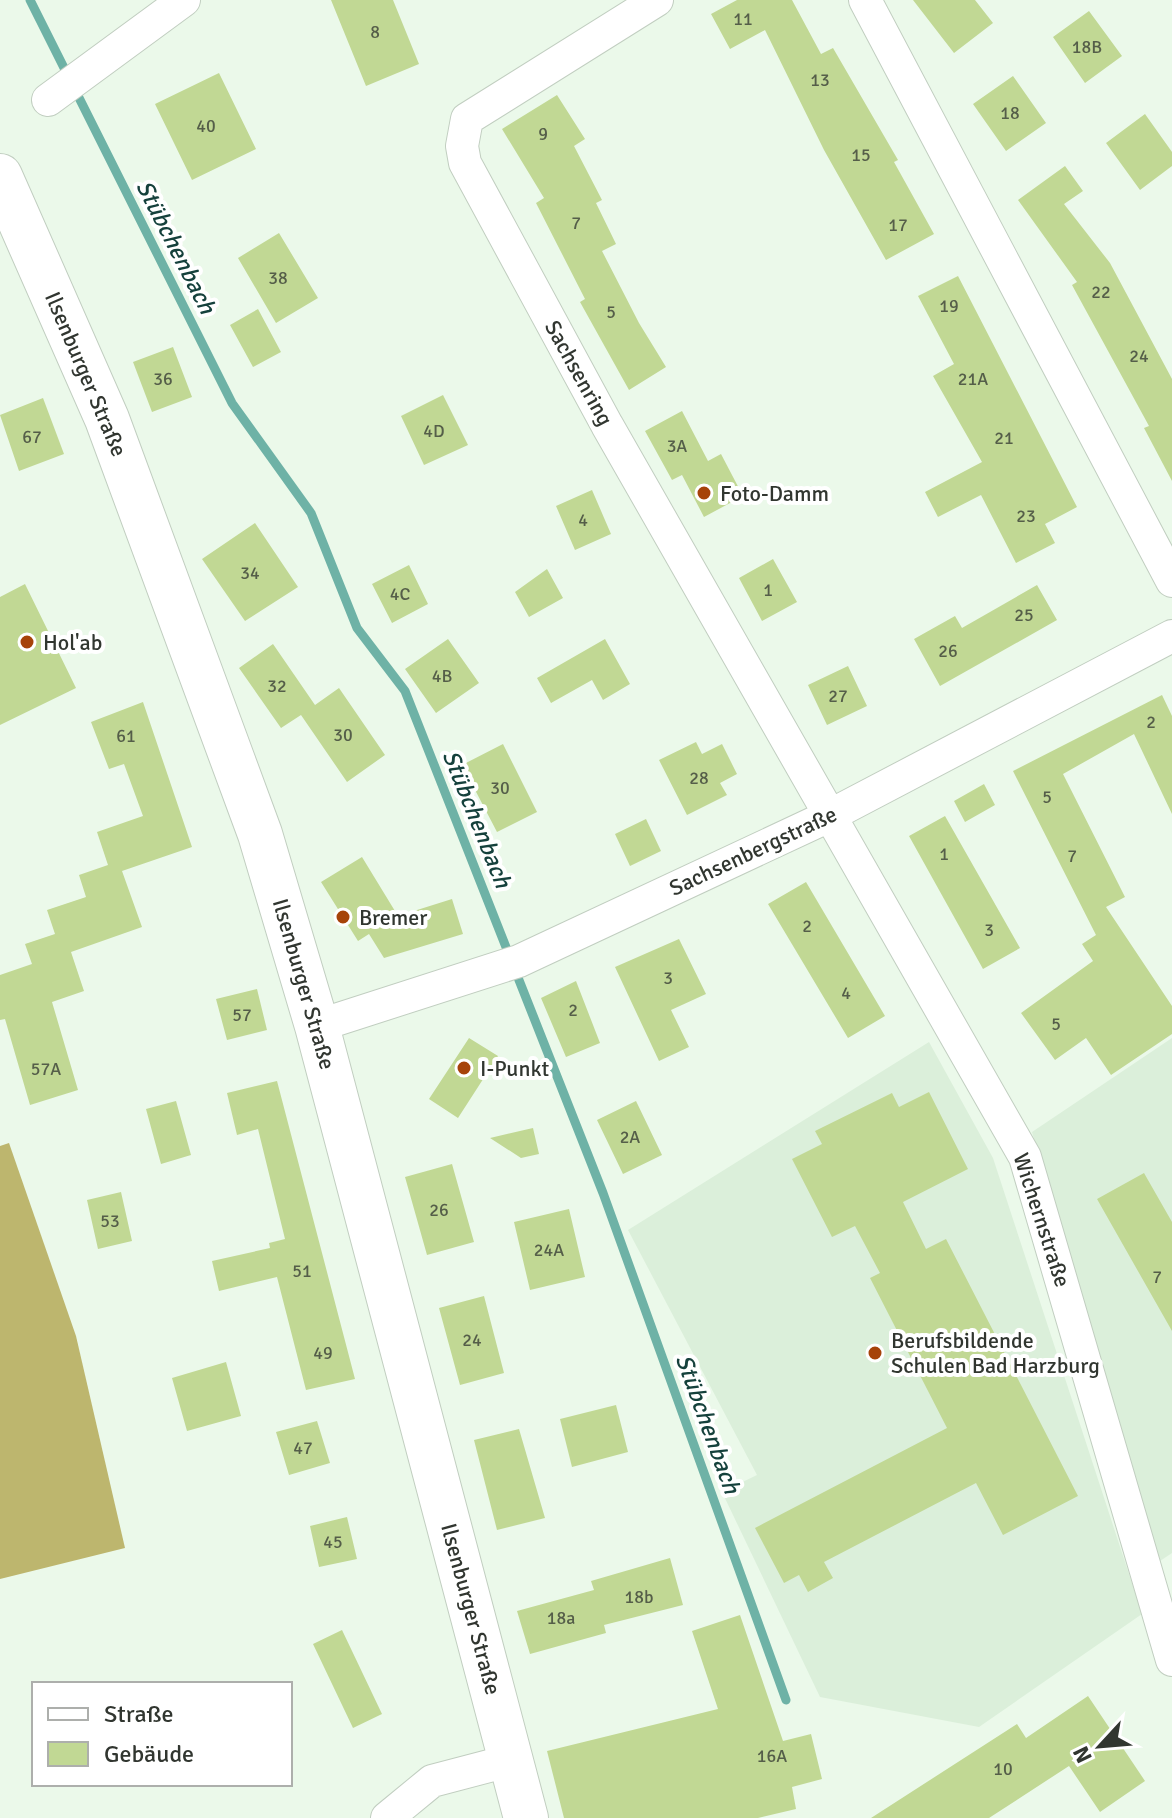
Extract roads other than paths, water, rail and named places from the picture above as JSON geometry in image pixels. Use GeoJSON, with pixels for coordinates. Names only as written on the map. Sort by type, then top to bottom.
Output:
{"type":"FeatureCollection","features":[{"type":"Feature","properties":{"kind":"main road","name":"Ilsenburger Straße"},"geometry":{"type":"LineString","coordinates":[[0,176],[107,419],[182,615],[260,834],[317,1026],[526,1818]]}},
{"type":"Feature","properties":{"kind":"street"},"geometry":{"type":"LineString","coordinates":[[63,88],[184,0]]}},
{"type":"Feature","properties":{"kind":"street","name":"Sachsenring"},"geometry":{"type":"LineString","coordinates":[[657,0],[467,119],[462,132],[463,154],[607,425],[829,816]]}},
{"type":"Feature","properties":{"kind":"street"},"geometry":{"type":"LineString","coordinates":[[865,0],[1172,581]]}},
{"type":"Feature","properties":{"kind":"street","name":"Sachsenbergstraße"},"geometry":{"type":"LineString","coordinates":[[317,1026],[511,964],[829,816],[1172,636]]}},
{"type":"Feature","properties":{"kind":"street","name":"Wichernstraße"},"geometry":{"type":"LineString","coordinates":[[829,816],[1025,1157],[1172,1660]]}},
{"type":"Feature","properties":{"kind":"street"},"geometry":{"type":"LineString","coordinates":[[387,1818],[432,1781],[512,1760]]}},
{"type":"Feature","properties":{"kind":"waterway","name":"Stübchenbach"},"geometry":{"type":"LineString","coordinates":[[30,0],[232,403],[311,513],[357,628],[405,691],[603,1193],[786,1700]]}},
{"type":"Feature","properties":{"kind":"place","name":"Foto-Damm"},"geometry":{"type":"Point","coordinates":[704,493]}},
{"type":"Feature","properties":{"kind":"place","name":"Hol'ab"},"geometry":{"type":"Point","coordinates":[27,642]}},
{"type":"Feature","properties":{"kind":"place","name":"Bremer"},"geometry":{"type":"Point","coordinates":[343,917]}},
{"type":"Feature","properties":{"kind":"place","name":"I-Punkt"},"geometry":{"type":"Point","coordinates":[464,1068]}},
{"type":"Feature","properties":{"kind":"place","name":"Berufsbildende Schulen Bad Harzburg"},"geometry":{"type":"Point","coordinates":[875,1353]}}]}
